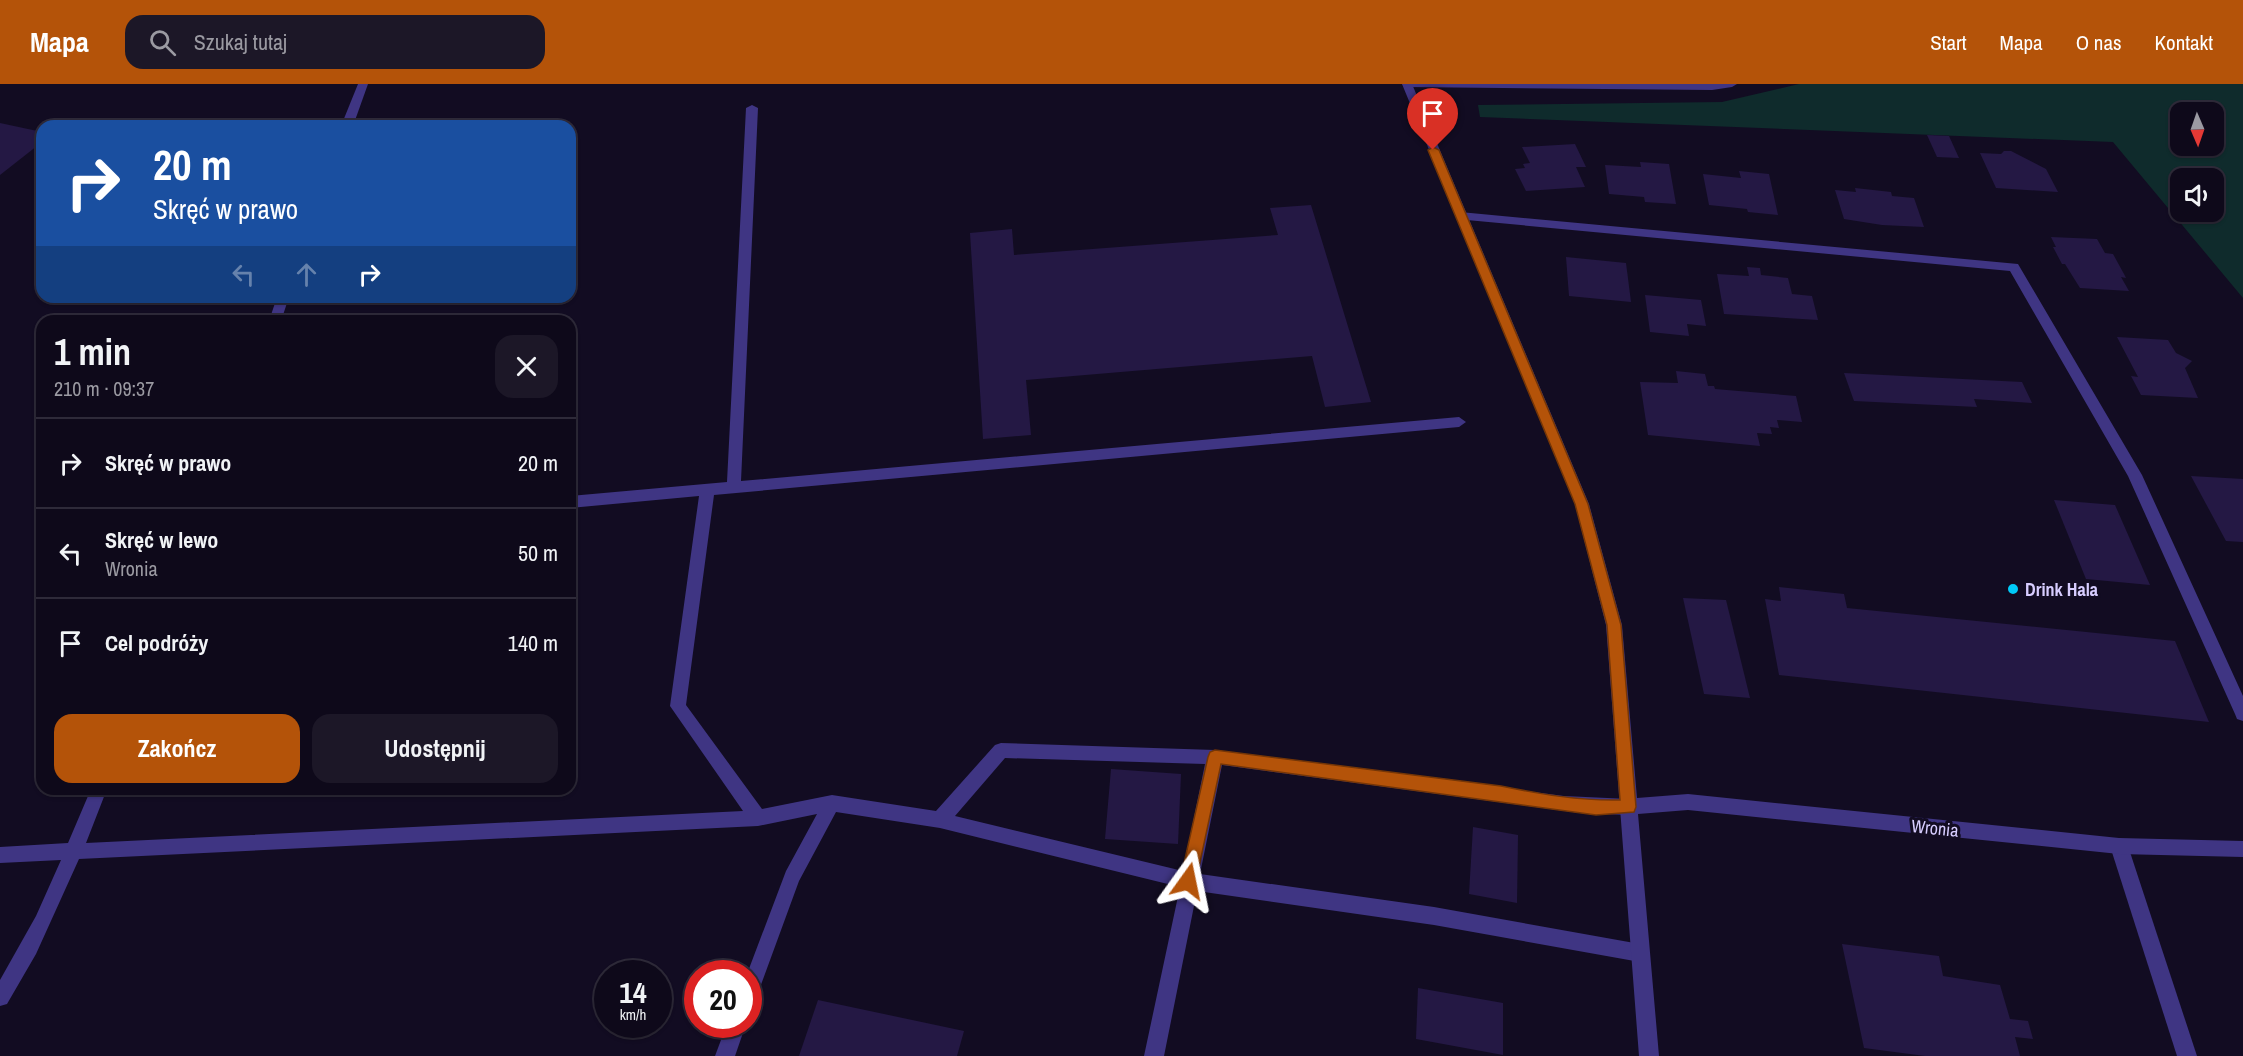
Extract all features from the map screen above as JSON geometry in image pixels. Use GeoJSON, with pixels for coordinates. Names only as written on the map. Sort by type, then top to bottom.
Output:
{"type":"FeatureCollection","features":[{"type":"Feature","properties":{"kind":"street"},"geometry":{"type":"LineString","coordinates":[[349,120],[363,84]]}},
{"type":"Feature","properties":{"kind":"street"},"geometry":{"type":"LineString","coordinates":[[1649,1056],[1614,625],[1582,504],[1460,216],[1407,84],[1712,87],[1732,84]]}},
{"type":"Feature","properties":{"kind":"street"},"geometry":{"type":"LineString","coordinates":[[734,488],[752,108]]}},
{"type":"Feature","properties":{"kind":"street"},"geometry":{"type":"LineString","coordinates":[[1460,216],[2014,267],[2135,475],[2243,714]]}},
{"type":"Feature","properties":{"kind":"street"},"geometry":{"type":"LineString","coordinates":[[576,501],[1459,422]]}},
{"type":"Feature","properties":{"kind":"street"},"geometry":{"type":"LineString","coordinates":[[707,490],[678,706],[758,818]]}},
{"type":"Feature","properties":{"kind":"street","name":"Wronia"},"geometry":{"type":"LineString","coordinates":[[940,820],[1001,750],[1215,757],[1596,808],[1688,802],[2119,846],[2243,849]]}},
{"type":"Feature","properties":{"kind":"street"},"geometry":{"type":"LineString","coordinates":[[1154,1056],[1215,757]]}},
{"type":"Feature","properties":{"kind":"street"},"geometry":{"type":"LineString","coordinates":[[0,997],[21,966],[96,795]]}},
{"type":"Feature","properties":{"kind":"street"},"geometry":{"type":"LineString","coordinates":[[0,855],[758,818],[832,803],[940,820],[1188,881],[1434,916],[1640,953]]}},
{"type":"Feature","properties":{"kind":"street"},"geometry":{"type":"LineString","coordinates":[[761,960],[792,877],[832,803]]}},
{"type":"Feature","properties":{"kind":"street"},"geometry":{"type":"LineString","coordinates":[[2119,846],[2187,1056]]}},
{"type":"Feature","properties":{"kind":"street"},"geometry":{"type":"LineString","coordinates":[[726,1056],[732,1038]]}},
{"type":"Feature","properties":{"kind":"green space"},"geometry":{"type":"Polygon","coordinates":[[[1799,84],[2243,84],[2243,298],[2180,222],[2224,222],[2224,168],[2170,168],[2170,210],[2113,142],[1480,117],[1478,105],[1722,102],[1799,84]]]}},
{"type":"Feature","properties":{"kind":"building"},"geometry":{"type":"Polygon","coordinates":[[[0,123],[36,131],[36,147],[0,175],[0,123]]]}},
{"type":"Feature","properties":{"kind":"building"},"geometry":{"type":"Polygon","coordinates":[[[1927,135],[1949,136],[1959,158],[1937,157],[1927,135]]]}},
{"type":"Feature","properties":{"kind":"building"},"geometry":{"type":"Polygon","coordinates":[[[1575,144],[1586,167],[1576,167],[1585,187],[1526,191],[1515,169],[1525,168],[1523,164],[1530,163],[1522,147],[1575,144]]]}},
{"type":"Feature","properties":{"kind":"building"},"geometry":{"type":"Polygon","coordinates":[[[2004,151],[2011,151],[2046,169],[2058,192],[1996,188],[1980,153],[2001,154],[2004,151]]]}},
{"type":"Feature","properties":{"kind":"building"},"geometry":{"type":"Polygon","coordinates":[[[1640,162],[1669,164],[1676,204],[1645,202],[1644,197],[1609,194],[1605,165],[1641,167],[1640,162]]]}},
{"type":"Feature","properties":{"kind":"building"},"geometry":{"type":"Polygon","coordinates":[[[1739,171],[1769,174],[1778,215],[1709,205],[1703,174],[1741,178],[1739,171]]]}},
{"type":"Feature","properties":{"kind":"building"},"geometry":{"type":"Polygon","coordinates":[[[1855,188],[1891,192],[1892,196],[1914,198],[1924,227],[1882,225],[1844,219],[1835,190],[1856,192],[1855,188]]]}},
{"type":"Feature","properties":{"kind":"building"},"geometry":{"type":"Polygon","coordinates":[[[1311,205],[1371,402],[1325,407],[1312,356],[1026,380],[1031,435],[983,439],[970,233],[1012,229],[1014,255],[1278,235],[1270,208],[1311,205]]]}},
{"type":"Feature","properties":{"kind":"building"},"geometry":{"type":"Polygon","coordinates":[[[2051,237],[2097,239],[2105,253],[2113,254],[2126,278],[2121,277],[2129,291],[2080,288],[2065,264],[2062,264],[2053,247],[2056,247],[2051,237]]]}},
{"type":"Feature","properties":{"kind":"building"},"geometry":{"type":"Polygon","coordinates":[[[1566,257],[1626,263],[1631,302],[1569,296],[1566,257]]]}},
{"type":"Feature","properties":{"kind":"building"},"geometry":{"type":"Polygon","coordinates":[[[1747,267],[1760,268],[1761,275],[1788,278],[1792,294],[1812,296],[1818,320],[1724,314],[1717,274],[1749,276],[1747,267]]]}},
{"type":"Feature","properties":{"kind":"building"},"geometry":{"type":"Polygon","coordinates":[[[1645,295],[1701,300],[1706,326],[1687,324],[1689,336],[1650,332],[1645,295]]]}},
{"type":"Feature","properties":{"kind":"building"},"geometry":{"type":"Polygon","coordinates":[[[2117,337],[2168,340],[2176,353],[2192,361],[2185,368],[2198,398],[2141,395],[2131,376],[2138,377],[2117,337]]]}},
{"type":"Feature","properties":{"kind":"building"},"geometry":{"type":"Polygon","coordinates":[[[1676,371],[1705,374],[1708,386],[1714,386],[1715,389],[1796,396],[1802,422],[1777,420],[1779,428],[1770,427],[1772,434],[1757,433],[1760,446],[1648,435],[1640,382],[1678,383],[1676,371]]]}},
{"type":"Feature","properties":{"kind":"building"},"geometry":{"type":"Polygon","coordinates":[[[1844,373],[2022,382],[2032,403],[1974,399],[1977,407],[1854,401],[1844,373]]]}},
{"type":"Feature","properties":{"kind":"building"},"geometry":{"type":"Polygon","coordinates":[[[2191,476],[2243,479],[2243,542],[2226,541],[2191,476]]]}},
{"type":"Feature","properties":{"kind":"building"},"geometry":{"type":"Polygon","coordinates":[[[2054,500],[2115,505],[2150,585],[2086,579],[2054,500]]]}},
{"type":"Feature","properties":{"kind":"building"},"geometry":{"type":"Polygon","coordinates":[[[1779,587],[1844,594],[1847,608],[2175,641],[2209,722],[1779,675],[1765,599],[1781,601],[1779,587]]]}},
{"type":"Feature","properties":{"kind":"building"},"geometry":{"type":"Polygon","coordinates":[[[1683,598],[1726,600],[1750,698],[1704,694],[1683,598]]]}},
{"type":"Feature","properties":{"kind":"building"},"geometry":{"type":"Polygon","coordinates":[[[1111,769],[1181,774],[1178,844],[1105,839],[1111,769]]]}},
{"type":"Feature","properties":{"kind":"building"},"geometry":{"type":"Polygon","coordinates":[[[1473,827],[1518,835],[1517,903],[1469,894],[1473,827]]]}},
{"type":"Feature","properties":{"kind":"building"},"geometry":{"type":"Polygon","coordinates":[[[1842,944],[1939,956],[1943,976],[2000,985],[2010,1019],[2028,1021],[2033,1039],[2015,1037],[2020,1056],[1925,1056],[1864,1048],[1842,944]]]}},
{"type":"Feature","properties":{"kind":"building"},"geometry":{"type":"Polygon","coordinates":[[[1418,988],[1503,1003],[1503,1055],[1416,1039],[1418,988]]]}},
{"type":"Feature","properties":{"kind":"building"},"geometry":{"type":"Polygon","coordinates":[[[818,1000],[964,1031],[957,1056],[799,1056],[818,1000]]]}},
{"type":"Feature","properties":{"kind":"place","name":"Drink Hala"},"geometry":{"type":"Point","coordinates":[2013,589]}},
{"type":"Feature","properties":{"kind":"route"},"geometry":{"type":"LineString","coordinates":[[1188,881],[1215,757],[1501,794],[1538,801],[1596,808],[1629,807],[1614,625],[1582,504],[1433,150]]}}]}
